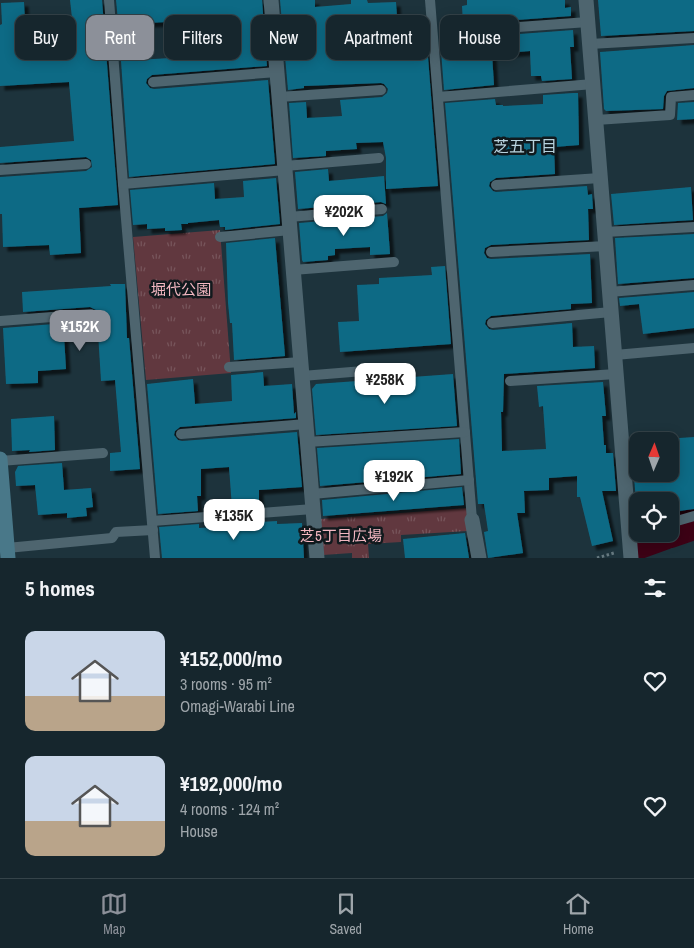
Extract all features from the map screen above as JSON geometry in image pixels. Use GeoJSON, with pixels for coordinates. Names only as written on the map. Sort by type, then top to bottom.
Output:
{"type":"FeatureCollection","features":[{"type":"Feature","properties":{"kind":"main road"},"geometry":{"type":"LineString","coordinates":[[0,460],[8,553]]}},
{"type":"Feature","properties":{"kind":"street"},"geometry":{"type":"LineString","coordinates":[[271,0],[317,558]]}},
{"type":"Feature","properties":{"kind":"street"},"geometry":{"type":"LineString","coordinates":[[586,0],[614,355],[629,492]]}},
{"type":"Feature","properties":{"kind":"street"},"geometry":{"type":"LineString","coordinates":[[472,520],[478,558]]}},
{"type":"Feature","properties":{"kind":"street"},"geometry":{"type":"LineString","coordinates":[[625,555],[631,542]]}},
{"type":"Feature","properties":{"kind":"lane"},"geometry":{"type":"LineString","coordinates":[[109,0],[156,558]]}},
{"type":"Feature","properties":{"kind":"lane"},"geometry":{"type":"LineString","coordinates":[[430,0],[472,520]]}},
{"type":"Feature","properties":{"kind":"lane"},"geometry":{"type":"LineString","coordinates":[[519,27],[588,22]]}},
{"type":"Feature","properties":{"kind":"lane"},"geometry":{"type":"LineString","coordinates":[[590,44],[694,38]]}},
{"type":"Feature","properties":{"kind":"lane"},"geometry":{"type":"LineString","coordinates":[[153,82],[277,72]]}},
{"type":"Feature","properties":{"kind":"lane"},"geometry":{"type":"LineString","coordinates":[[438,97],[593,84]]}},
{"type":"Feature","properties":{"kind":"lane"},"geometry":{"type":"LineString","coordinates":[[279,97],[381,90]]}},
{"type":"Feature","properties":{"kind":"lane"},"geometry":{"type":"LineString","coordinates":[[596,120],[670,115],[671,97],[694,95]]}},
{"type":"Feature","properties":{"kind":"lane"},"geometry":{"type":"LineString","coordinates":[[123,184],[379,158]]}},
{"type":"Feature","properties":{"kind":"lane"},"geometry":{"type":"LineString","coordinates":[[0,170],[86,164]]}},
{"type":"Feature","properties":{"kind":"lane"},"geometry":{"type":"LineString","coordinates":[[496,184],[600,178]]}},
{"type":"Feature","properties":{"kind":"lane"},"geometry":{"type":"LineString","coordinates":[[220,237],[289,223],[382,209]]}},
{"type":"Feature","properties":{"kind":"lane"},"geometry":{"type":"LineString","coordinates":[[491,252],[694,227]]}},
{"type":"Feature","properties":{"kind":"lane"},"geometry":{"type":"LineString","coordinates":[[293,270],[394,262]]}},
{"type":"Feature","properties":{"kind":"lane"},"geometry":{"type":"LineString","coordinates":[[609,292],[694,285]]}},
{"type":"Feature","properties":{"kind":"lane"},"geometry":{"type":"LineString","coordinates":[[492,323],[611,312]]}},
{"type":"Feature","properties":{"kind":"lane"},"geometry":{"type":"LineString","coordinates":[[0,321],[91,314]]}},
{"type":"Feature","properties":{"kind":"lane"},"geometry":{"type":"LineString","coordinates":[[614,355],[694,348]]}},
{"type":"Feature","properties":{"kind":"lane"},"geometry":{"type":"LineString","coordinates":[[229,367],[376,370]]}},
{"type":"Feature","properties":{"kind":"lane"},"geometry":{"type":"LineString","coordinates":[[510,381],[616,374]]}},
{"type":"Feature","properties":{"kind":"lane"},"geometry":{"type":"LineString","coordinates":[[181,434],[306,424]]}},
{"type":"Feature","properties":{"kind":"lane"},"geometry":{"type":"LineString","coordinates":[[307,442],[465,432]]}},
{"type":"Feature","properties":{"kind":"lane"},"geometry":{"type":"LineString","coordinates":[[0,460],[103,453]]}},
{"type":"Feature","properties":{"kind":"lane"},"geometry":{"type":"LineString","coordinates":[[8,553],[112,538],[116,532],[152,526],[312,501],[469,480]]}},
{"type":"Feature","properties":{"kind":"lane"},"geometry":{"type":"LineString","coordinates":[[679,520],[694,516]]}},
{"type":"Feature","properties":{"kind":"path"},"geometry":{"type":"LineString","coordinates":[[597,558],[625,555]]}},
{"type":"Feature","properties":{"kind":"green space","name":"堀代公園"},"geometry":{"type":"Polygon","coordinates":[[[220,230],[231,373],[146,380],[133,237],[220,230]]]}},
{"type":"Feature","properties":{"kind":"green space","name":"芝5丁目広場"},"geometry":{"type":"Polygon","coordinates":[[[467,508],[468,531],[401,535],[401,542],[368,544],[369,558],[352,558],[352,553],[323,555],[320,519],[467,508]]]}},
{"type":"Feature","properties":{"kind":"building"},"geometry":{"type":"Polygon","coordinates":[[[70,0],[102,0],[103,15],[86,15],[86,60],[107,60],[118,205],[79,208],[81,253],[50,255],[49,245],[3,247],[2,214],[0,214],[0,177],[86,171],[92,167],[91,160],[86,157],[0,163],[0,147],[74,141],[69,82],[0,86],[1,3],[24,2],[25,15],[15,15],[15,60],[76,60],[76,15],[72,15],[70,0]]]}},
{"type":"Feature","properties":{"kind":"building"},"geometry":{"type":"Polygon","coordinates":[[[116,0],[262,0],[263,15],[251,15],[251,60],[267,60],[267,66],[152,75],[147,79],[146,83],[150,88],[154,89],[268,80],[275,164],[129,177],[121,61],[164,58],[164,60],[241,60],[241,15],[164,15],[164,22],[154,23],[154,15],[117,15],[116,0]]]}},
{"type":"Feature","properties":{"kind":"building"},"geometry":{"type":"Polygon","coordinates":[[[280,0],[315,0],[315,7],[351,4],[351,0],[367,0],[368,3],[396,2],[397,15],[326,15],[326,60],[428,60],[438,186],[386,189],[386,158],[383,142],[356,143],[357,149],[326,151],[326,156],[293,158],[289,103],[306,102],[307,118],[342,116],[340,100],[382,97],[387,93],[388,89],[381,83],[304,86],[304,88],[288,90],[285,60],[316,60],[316,15],[281,15],[280,0]]]}},
{"type":"Feature","properties":{"kind":"building"},"geometry":{"type":"Polygon","coordinates":[[[467,0],[565,0],[565,8],[571,7],[571,16],[519,20],[519,15],[462,15],[462,6],[467,5],[467,0]]]}},
{"type":"Feature","properties":{"kind":"building"},"geometry":{"type":"Polygon","coordinates":[[[598,0],[694,0],[694,31],[601,36],[598,0]]]}},
{"type":"Feature","properties":{"kind":"building"},"geometry":{"type":"Polygon","coordinates":[[[573,30],[574,47],[570,47],[572,79],[542,81],[541,76],[531,76],[530,51],[519,52],[519,34],[573,30]]]}},
{"type":"Feature","properties":{"kind":"building"},"geometry":{"type":"Polygon","coordinates":[[[694,45],[694,88],[667,91],[664,96],[663,109],[606,111],[604,109],[600,52],[694,45]]]}},
{"type":"Feature","properties":{"kind":"building"},"geometry":{"type":"Polygon","coordinates":[[[442,60],[492,60],[494,85],[444,90],[442,60]]]}},
{"type":"Feature","properties":{"kind":"building"},"geometry":{"type":"Polygon","coordinates":[[[578,93],[579,145],[554,147],[555,174],[496,178],[490,182],[489,186],[496,192],[587,186],[588,195],[592,194],[593,209],[588,209],[589,240],[491,245],[485,248],[484,253],[487,258],[491,259],[590,254],[592,303],[571,304],[571,309],[491,316],[486,320],[485,324],[489,329],[493,330],[572,323],[573,347],[594,346],[595,368],[504,374],[503,412],[501,412],[502,451],[546,449],[543,406],[539,407],[537,386],[603,382],[606,416],[602,416],[604,445],[606,445],[606,453],[613,453],[616,491],[602,491],[613,541],[592,546],[580,497],[577,497],[577,476],[549,478],[549,490],[524,491],[525,513],[517,513],[523,553],[488,558],[484,532],[488,531],[484,504],[478,504],[445,103],[495,99],[496,105],[503,106],[543,104],[543,95],[578,93]]]}},
{"type":"Feature","properties":{"kind":"building"},"geometry":{"type":"Polygon","coordinates":[[[694,102],[694,119],[677,120],[678,103],[694,102]]]}},
{"type":"Feature","properties":{"kind":"building"},"geometry":{"type":"Polygon","coordinates":[[[328,169],[329,181],[384,176],[386,204],[381,202],[298,209],[295,172],[328,169]]]}},
{"type":"Feature","properties":{"kind":"building"},"geometry":{"type":"Polygon","coordinates":[[[276,178],[280,224],[225,230],[225,227],[220,227],[219,220],[181,224],[182,230],[165,231],[165,228],[147,229],[147,224],[133,225],[130,190],[214,183],[215,199],[244,197],[243,181],[276,178]]]}},
{"type":"Feature","properties":{"kind":"building"},"geometry":{"type":"Polygon","coordinates":[[[691,187],[693,220],[614,225],[611,194],[691,187]]]}},
{"type":"Feature","properties":{"kind":"building"},"geometry":{"type":"Polygon","coordinates":[[[387,213],[390,254],[370,255],[370,247],[335,249],[335,255],[328,256],[328,260],[303,262],[299,223],[383,216],[387,213]]]}},
{"type":"Feature","properties":{"kind":"building"},"geometry":{"type":"Polygon","coordinates":[[[694,234],[694,278],[618,284],[615,238],[694,234]]]}},
{"type":"Feature","properties":{"kind":"building"},"geometry":{"type":"Polygon","coordinates":[[[275,238],[285,356],[234,360],[232,323],[230,323],[228,303],[226,243],[275,238]]]}},
{"type":"Feature","properties":{"kind":"building"},"geometry":{"type":"Polygon","coordinates":[[[445,266],[451,344],[340,352],[338,322],[359,321],[357,285],[379,284],[379,278],[432,275],[431,267],[445,266]]]}},
{"type":"Feature","properties":{"kind":"building"},"geometry":{"type":"Polygon","coordinates":[[[110,284],[125,284],[127,338],[129,338],[140,469],[110,471],[110,453],[121,452],[115,380],[101,381],[98,333],[64,336],[66,369],[38,371],[38,383],[6,384],[3,328],[92,321],[98,314],[96,310],[90,307],[23,312],[22,292],[111,286],[110,284]]]}},
{"type":"Feature","properties":{"kind":"building"},"geometry":{"type":"Polygon","coordinates":[[[694,292],[694,328],[643,334],[639,304],[620,306],[619,298],[694,292]]]}},
{"type":"Feature","properties":{"kind":"building"},"geometry":{"type":"Polygon","coordinates":[[[263,372],[264,386],[292,384],[294,414],[296,412],[296,418],[180,427],[175,431],[174,435],[178,440],[182,441],[297,432],[302,487],[259,490],[259,506],[232,508],[229,467],[201,469],[201,496],[197,496],[198,511],[158,514],[147,384],[193,379],[195,404],[232,401],[231,375],[263,372]]]}},
{"type":"Feature","properties":{"kind":"building"},"geometry":{"type":"Polygon","coordinates":[[[453,374],[457,426],[316,435],[312,389],[316,384],[453,374]]]}},
{"type":"Feature","properties":{"kind":"building"},"geometry":{"type":"Polygon","coordinates":[[[54,416],[55,450],[12,451],[11,419],[54,416]]]}},
{"type":"Feature","properties":{"kind":"building"},"geometry":{"type":"Polygon","coordinates":[[[694,437],[694,509],[679,511],[679,492],[635,492],[634,482],[679,482],[679,438],[694,437]]]}},
{"type":"Feature","properties":{"kind":"building"},"geometry":{"type":"Polygon","coordinates":[[[459,439],[461,474],[320,486],[317,448],[459,439]]]}},
{"type":"Feature","properties":{"kind":"building"},"geometry":{"type":"Polygon","coordinates":[[[62,463],[64,490],[91,488],[93,507],[86,508],[87,516],[67,518],[67,513],[38,515],[35,485],[16,486],[15,472],[18,466],[62,463]]]}},
{"type":"Feature","properties":{"kind":"building"},"geometry":{"type":"Polygon","coordinates":[[[462,487],[464,505],[323,516],[322,500],[462,487]]]}},
{"type":"Feature","properties":{"kind":"building"},"geometry":{"type":"Polygon","coordinates":[[[260,520],[260,522],[277,521],[277,524],[302,523],[304,558],[162,558],[159,527],[199,524],[199,528],[232,526],[232,522],[260,520]]]}},
{"type":"Feature","properties":{"kind":"building"},"geometry":{"type":"Polygon","coordinates":[[[465,533],[469,558],[405,558],[403,539],[465,533]]]}},
{"type":"Feature","properties":{"kind":"waterway"},"geometry":{"type":"LineString","coordinates":[[679,529],[694,524]]}},
{"type":"Feature","properties":{"kind":"district","name":"芝五丁目"},"geometry":{"type":"Point","coordinates":[525,146]}}]}
